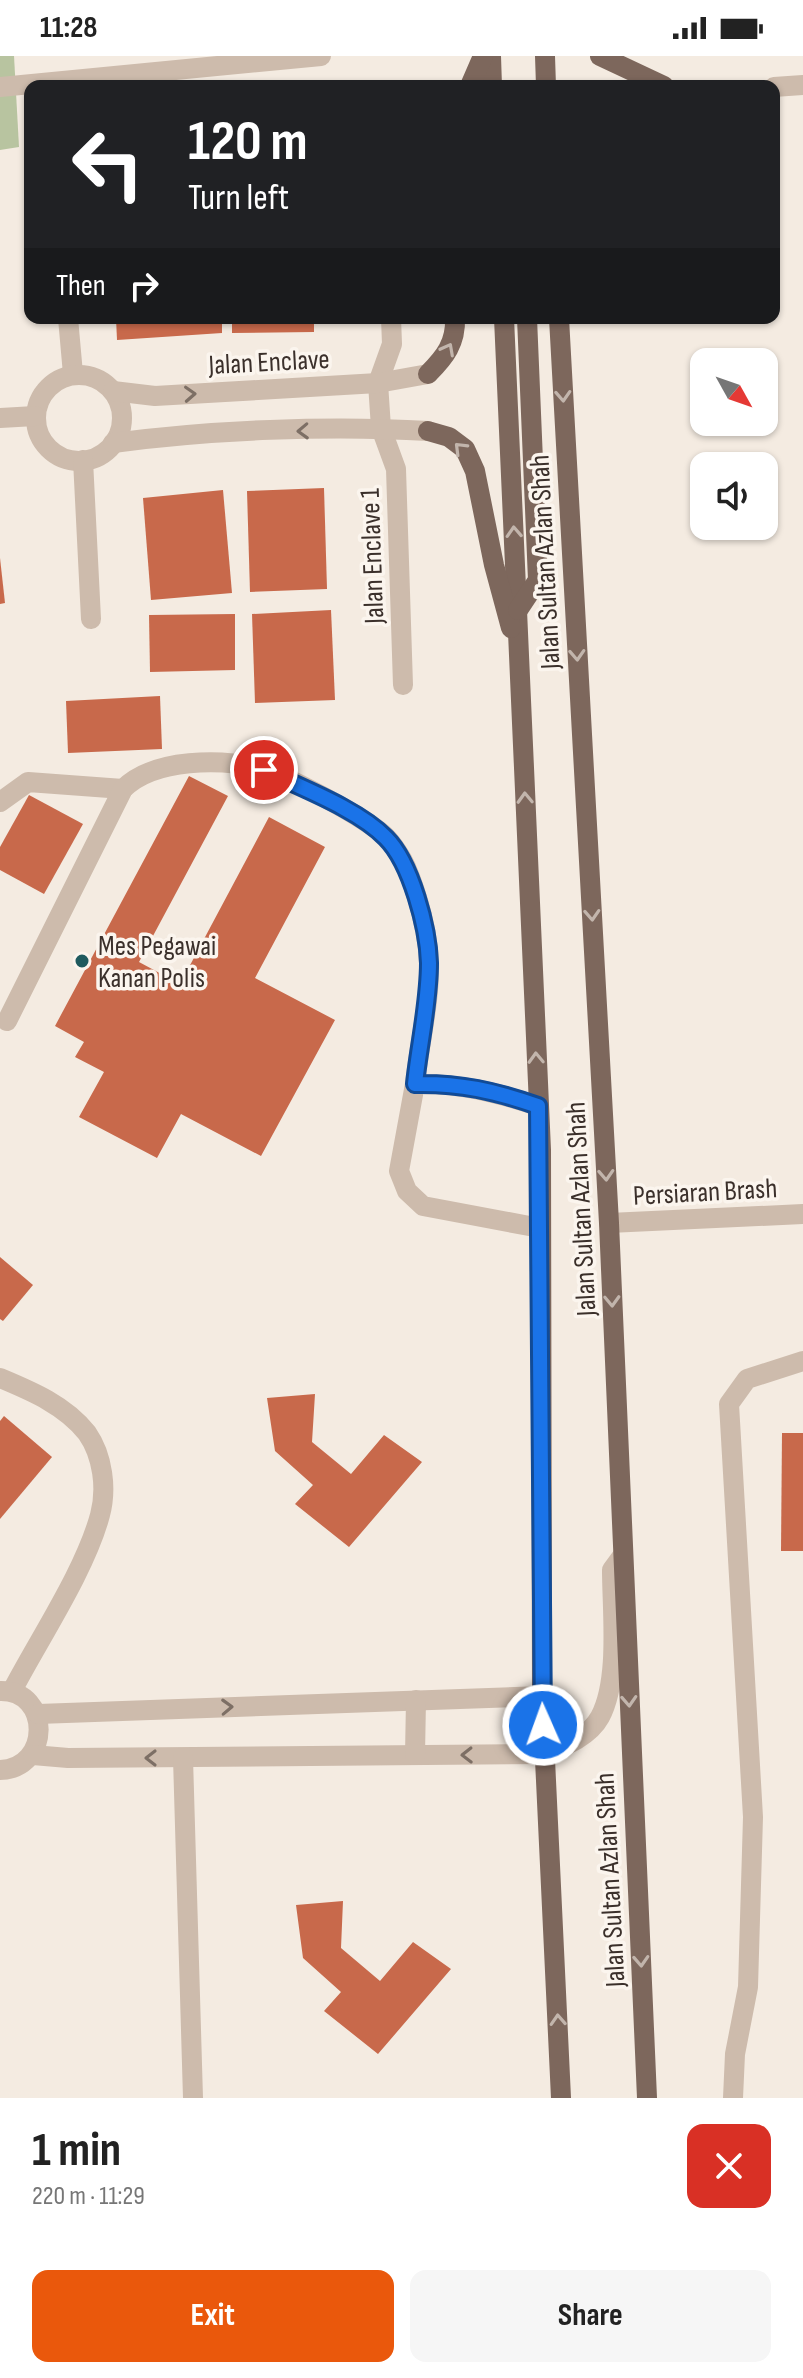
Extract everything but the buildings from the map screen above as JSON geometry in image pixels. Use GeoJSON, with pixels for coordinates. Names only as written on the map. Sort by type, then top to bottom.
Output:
{"type":"FeatureCollection","features":[{"type":"Feature","properties":{"kind":"main road"},"geometry":{"type":"LineString","coordinates":[[473,80],[483,56]]}},
{"type":"Feature","properties":{"kind":"main road"},"geometry":{"type":"LineString","coordinates":[[491,56],[492,80]]}},
{"type":"Feature","properties":{"kind":"main road"},"geometry":{"type":"LineString","coordinates":[[545,56],[546,80]]}},
{"type":"Feature","properties":{"kind":"main road"},"geometry":{"type":"LineString","coordinates":[[600,56],[651,80]]}},
{"type":"Feature","properties":{"kind":"main road"},"geometry":{"type":"LineString","coordinates":[[428,374],[446,357],[456,333],[455,324]]}},
{"type":"Feature","properties":{"kind":"main road","name":"Jalan Sultan Azlan Shah"},"geometry":{"type":"LineString","coordinates":[[504,324],[538,1106],[542,1696],[561,2098]]}},
{"type":"Feature","properties":{"kind":"main road"},"geometry":{"type":"LineString","coordinates":[[518,610],[538,580],[527,324]]}},
{"type":"Feature","properties":{"kind":"main road","name":"Jalan Sultan Azlan Shah"},"geometry":{"type":"LineString","coordinates":[[559,324],[609,1223],[647,2098]]}},
{"type":"Feature","properties":{"kind":"main road"},"geometry":{"type":"LineString","coordinates":[[428,431],[449,437],[465,449],[475,471],[494,565],[519,655]]}},
{"type":"Feature","properties":{"kind":"street"},"geometry":{"type":"LineString","coordinates":[[72,80],[321,56]]}},
{"type":"Feature","properties":{"kind":"street"},"geometry":{"type":"LineString","coordinates":[[0,87],[24,85]]}},
{"type":"Feature","properties":{"kind":"street"},"geometry":{"type":"LineString","coordinates":[[780,87],[803,85]]}},
{"type":"Feature","properties":{"kind":"street"},"geometry":{"type":"LineString","coordinates":[[69,324],[73,374],[47,388],[35,416],[37,430],[55,454],[83,460],[105,452],[113,443],[122,417],[113,391]]}},
{"type":"Feature","properties":{"kind":"street"},"geometry":{"type":"LineString","coordinates":[[378,383],[392,344],[391,324]]}},
{"type":"Feature","properties":{"kind":"street","name":"Jalan Enclave"},"geometry":{"type":"LineString","coordinates":[[73,374],[88,375],[113,391],[155,396],[378,383],[428,374]]}},
{"type":"Feature","properties":{"kind":"street","name":"Jalan Enclave 1"},"geometry":{"type":"LineString","coordinates":[[378,383],[381,428],[396,469],[403,685]]}},
{"type":"Feature","properties":{"kind":"street"},"geometry":{"type":"LineString","coordinates":[[0,418],[35,416]]}},
{"type":"Feature","properties":{"kind":"street"},"geometry":{"type":"LineString","coordinates":[[113,443],[157,437],[381,428],[428,431]]}},
{"type":"Feature","properties":{"kind":"street"},"geometry":{"type":"LineString","coordinates":[[83,460],[91,619]]}},
{"type":"Feature","properties":{"kind":"street"},"geometry":{"type":"LineString","coordinates":[[7,1021],[123,789],[136,776],[157,769],[220,763],[264,770],[341,808],[386,837],[406,866],[421,916],[429,963],[415,1084],[399,1171],[407,1191],[423,1206],[540,1228]]}},
{"type":"Feature","properties":{"kind":"street"},"geometry":{"type":"LineString","coordinates":[[0,802],[28,782],[123,789]]}},
{"type":"Feature","properties":{"kind":"street"},"geometry":{"type":"LineString","coordinates":[[415,1084],[454,1083],[481,1087],[538,1106]]}},
{"type":"Feature","properties":{"kind":"street","name":"Persiaran Brash"},"geometry":{"type":"LineString","coordinates":[[609,1223],[803,1214]]}},
{"type":"Feature","properties":{"kind":"street"},"geometry":{"type":"LineString","coordinates":[[733,2098],[735,2054],[748,1987],[753,1817],[729,1404],[747,1379],[803,1361]]}},
{"type":"Feature","properties":{"kind":"street"},"geometry":{"type":"LineString","coordinates":[[0,1378],[46,1397],[87,1434],[104,1473],[101,1514],[82,1560],[6,1691],[28,1700],[38,1714],[41,1735],[33,1755],[12,1770],[0,1770]]}},
{"type":"Feature","properties":{"kind":"street"},"geometry":{"type":"LineString","coordinates":[[33,1755],[183,1758],[545,1754],[571,1744],[600,1717],[610,1684],[612,1570],[623,1555]]}},
{"type":"Feature","properties":{"kind":"street"},"geometry":{"type":"LineString","coordinates":[[38,1714],[542,1696]]}},
{"type":"Feature","properties":{"kind":"street"},"geometry":{"type":"LineString","coordinates":[[415,1755],[416,1700]]}},
{"type":"Feature","properties":{"kind":"street"},"geometry":{"type":"LineString","coordinates":[[183,1758],[193,2098]]}},
{"type":"Feature","properties":{"kind":"green space"},"geometry":{"type":"Polygon","coordinates":[[[0,56],[14,56],[19,147],[0,150],[0,56]]]}},
{"type":"Feature","properties":{"kind":"place","name":"Mes Pegawai Kanan Polis"},"geometry":{"type":"Point","coordinates":[82,961]}},
{"type":"Feature","properties":{"kind":"route"},"geometry":{"type":"LineString","coordinates":[[264,770],[341,808],[386,837],[406,866],[421,916],[429,963],[415,1084],[454,1083],[481,1087],[538,1106],[541,1150],[543,1725]]}}]}
